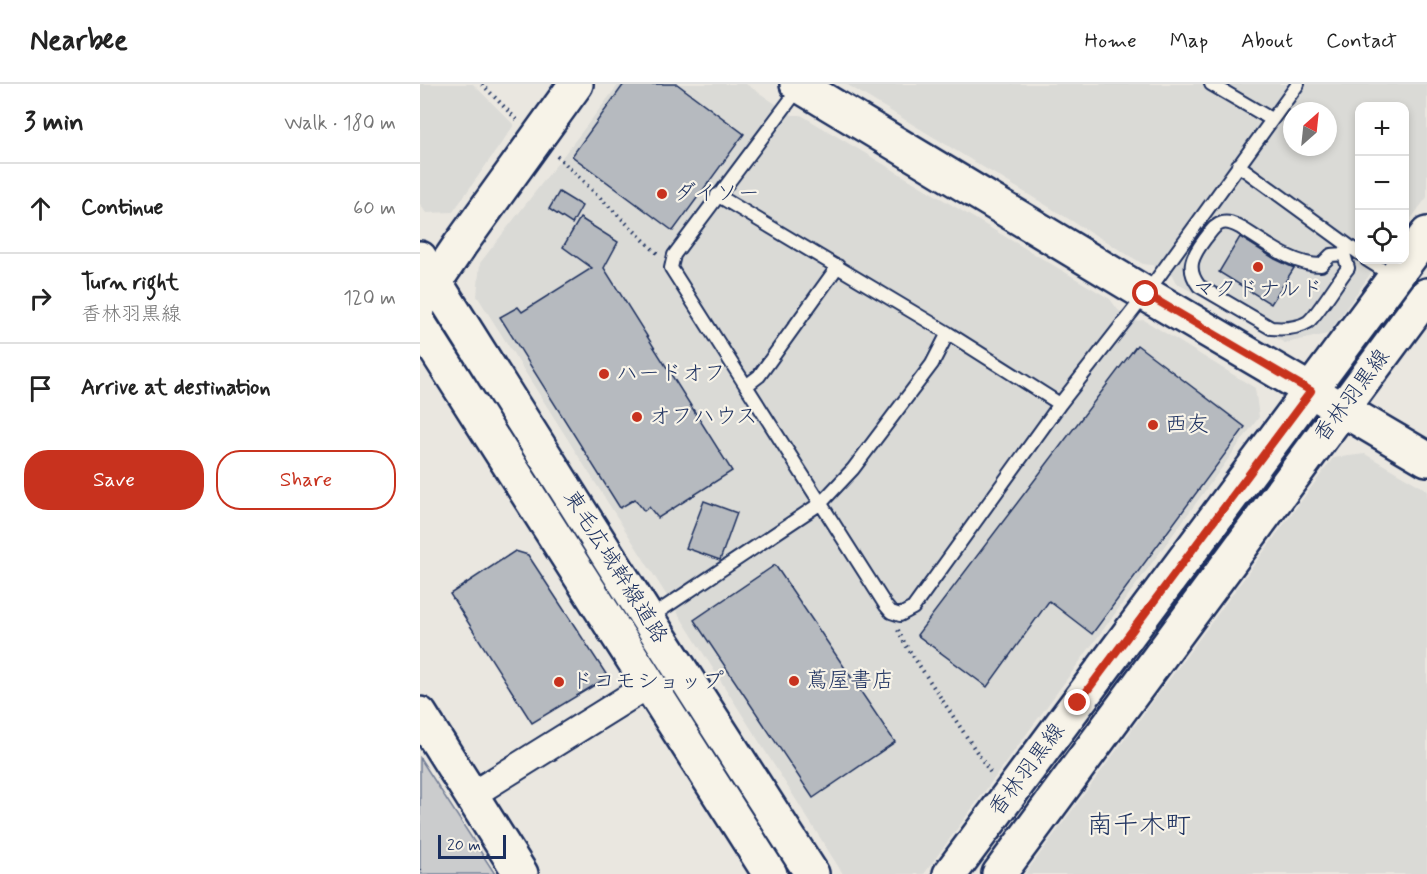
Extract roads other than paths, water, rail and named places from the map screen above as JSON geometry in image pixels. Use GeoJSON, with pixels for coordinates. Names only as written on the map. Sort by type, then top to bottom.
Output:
{"type":"FeatureCollection","features":[{"type":"Feature","properties":{"kind":"main road"},"geometry":{"type":"LineString","coordinates":[[425,281],[460,245],[576,84]]}},
{"type":"Feature","properties":{"kind":"main road"},"geometry":{"type":"LineString","coordinates":[[800,85],[1146,294],[1427,459]]}},
{"type":"Feature","properties":{"kind":"main road","name":"香林羽黒線"},"geometry":{"type":"LineString","coordinates":[[950,874],[1427,234]]}},
{"type":"Feature","properties":{"kind":"main road","name":"東毛広域幹線道路"},"geometry":{"type":"LineString","coordinates":[[425,281],[648,619],[812,874]]}},
{"type":"Feature","properties":{"kind":"main road","name":"香林羽黒線"},"geometry":{"type":"LineString","coordinates":[[999,874],[1427,295]]}},
{"type":"Feature","properties":{"kind":"main road","name":"東毛広域幹線道路"},"geometry":{"type":"LineString","coordinates":[[420,325],[770,874]]}},
{"type":"Feature","properties":{"kind":"main road"},"geometry":{"type":"LineString","coordinates":[[420,714],[521,874]]}},
{"type":"Feature","properties":{"kind":"street"},"geometry":{"type":"LineString","coordinates":[[472,795],[650,684]]}},
{"type":"Feature","properties":{"kind":"lane"},"geometry":{"type":"LineString","coordinates":[[1211,84],[1271,119]]}},
{"type":"Feature","properties":{"kind":"lane"},"geometry":{"type":"LineString","coordinates":[[800,85],[674,255],[671,268],[886,606],[891,612],[900,615],[913,608],[1060,404],[1146,294],[1298,84]]}},
{"type":"Feature","properties":{"kind":"lane"},"geometry":{"type":"LineString","coordinates":[[1238,165],[1346,250],[1355,253]]}},
{"type":"Feature","properties":{"kind":"lane"},"geometry":{"type":"LineString","coordinates":[[717,195],[948,333],[1060,404]]}},
{"type":"Feature","properties":{"kind":"lane"},"geometry":{"type":"LineString","coordinates":[[1223,223],[1232,223],[1297,261],[1309,265],[1321,265],[1331,255],[1346,250],[1348,268],[1308,321],[1295,327],[1282,329],[1271,328],[1198,286],[1191,270],[1197,251],[1213,228],[1223,223]]}},
{"type":"Feature","properties":{"kind":"lane"},"geometry":{"type":"LineString","coordinates":[[1373,264],[1395,278]]}},
{"type":"Feature","properties":{"kind":"lane"},"geometry":{"type":"LineString","coordinates":[[746,386],[759,376],[838,266]]}},
{"type":"Feature","properties":{"kind":"lane"},"geometry":{"type":"LineString","coordinates":[[648,619],[821,503],[848,476],[932,364],[948,333]]}},
{"type":"Feature","properties":{"kind":"place","name":"ダイソー"},"geometry":{"type":"Point","coordinates":[662,194]}},
{"type":"Feature","properties":{"kind":"place","name":"マクドナルド"},"geometry":{"type":"Point","coordinates":[1258,267]}},
{"type":"Feature","properties":{"kind":"place","name":"ハードオフ"},"geometry":{"type":"Point","coordinates":[604,374]}},
{"type":"Feature","properties":{"kind":"place","name":"オフハウス"},"geometry":{"type":"Point","coordinates":[637,417]}},
{"type":"Feature","properties":{"kind":"place","name":"西友"},"geometry":{"type":"Point","coordinates":[1153,425]}},
{"type":"Feature","properties":{"kind":"place","name":"蔦屋書店"},"geometry":{"type":"Point","coordinates":[794,681]}},
{"type":"Feature","properties":{"kind":"place","name":"ドコモショップ"},"geometry":{"type":"Point","coordinates":[559,682]}},
{"type":"Feature","properties":{"kind":"district","name":"南千木町"},"geometry":{"type":"Point","coordinates":[1139,826]}}]}
